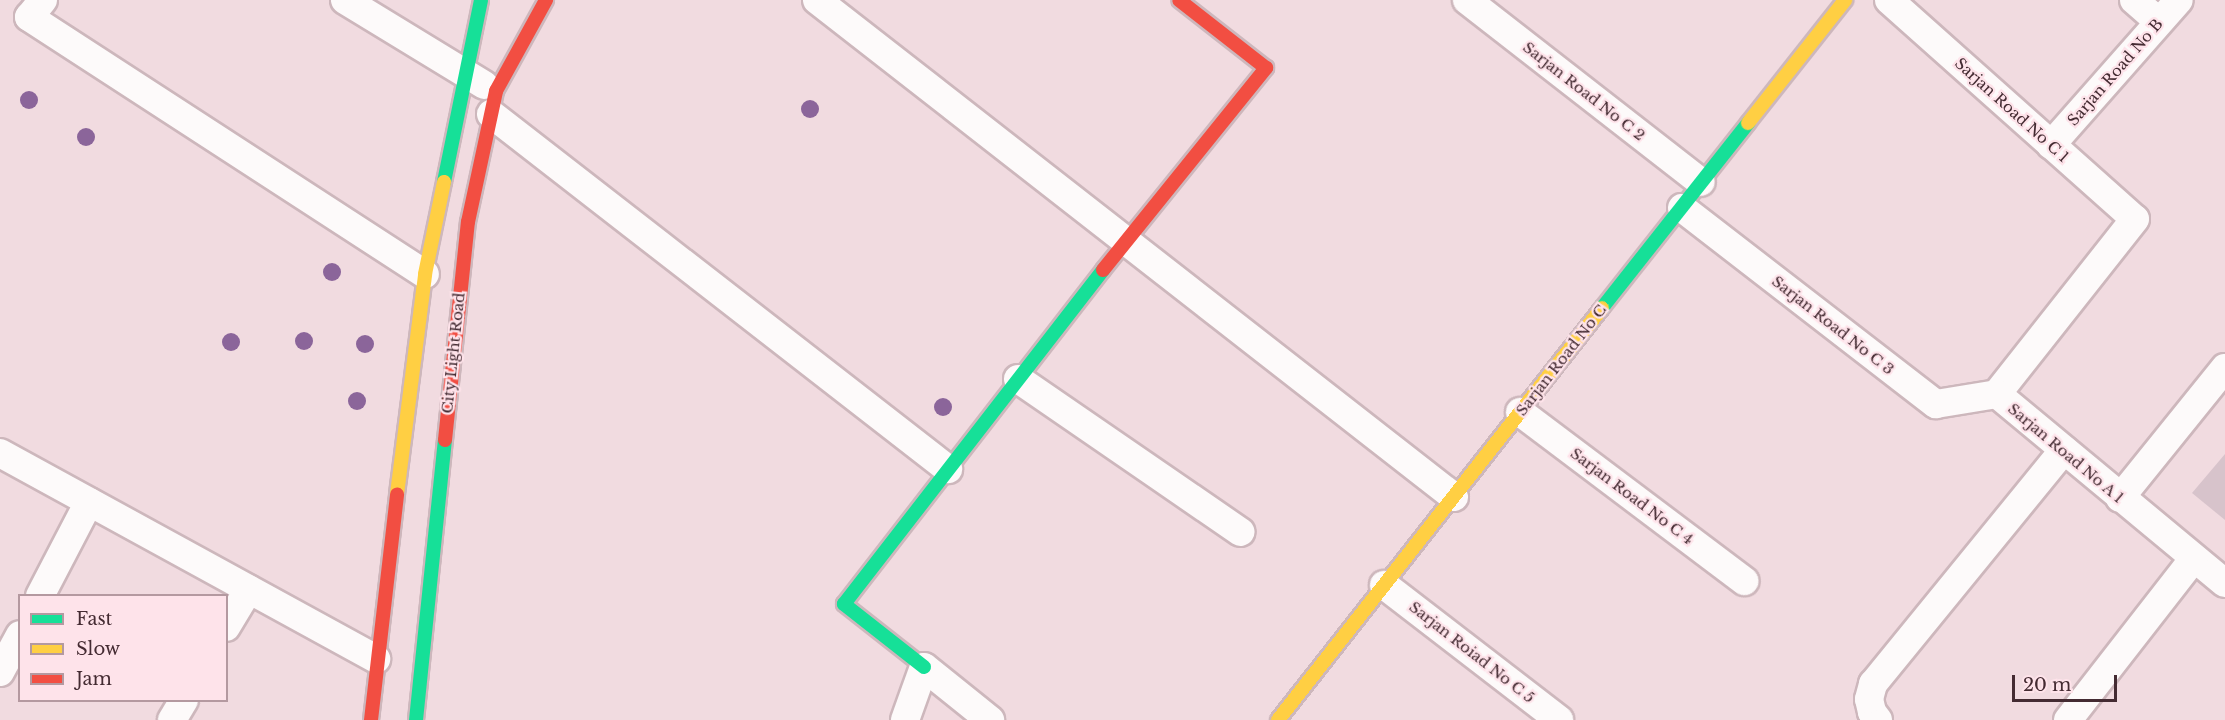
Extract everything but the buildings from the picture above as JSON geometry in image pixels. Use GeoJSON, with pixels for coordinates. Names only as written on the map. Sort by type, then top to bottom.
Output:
{"type":"FeatureCollection","features":[{"type":"Feature","properties":{"kind":"street"},"geometry":{"type":"LineString","coordinates":[[43,0],[29,17],[425,274]]}},
{"type":"Feature","properties":{"kind":"street"},"geometry":{"type":"LineString","coordinates":[[345,0],[464,75],[494,103],[948,469]]}},
{"type":"Feature","properties":{"kind":"street"},"geometry":{"type":"LineString","coordinates":[[371,720],[376,659],[425,274],[481,0]]}},
{"type":"Feature","properties":{"kind":"street","name":"City Light Road"},"geometry":{"type":"LineString","coordinates":[[416,720],[468,222],[494,103],[546,0]]}},
{"type":"Feature","properties":{"kind":"street"},"geometry":{"type":"LineString","coordinates":[[817,0],[1124,242],[1454,497]]}},
{"type":"Feature","properties":{"kind":"street"},"geometry":{"type":"LineString","coordinates":[[990,720],[844,604],[1124,242],[1266,68],[1179,0]]}},
{"type":"Feature","properties":{"kind":"street","name":"Sarjan Road No C 2"},"geometry":{"type":"LineString","coordinates":[[1467,0],[1701,182]]}},
{"type":"Feature","properties":{"kind":"street","name":"Sarjan Road No C"},"geometry":{"type":"LineString","coordinates":[[1278,720],[1845,0]]}},
{"type":"Feature","properties":{"kind":"street","name":"Sarjan Road No C 1"},"geometry":{"type":"LineString","coordinates":[[1889,0],[2135,219]]}},
{"type":"Feature","properties":{"kind":"street"},"geometry":{"type":"LineString","coordinates":[[2134,0],[2159,22]]}},
{"type":"Feature","properties":{"kind":"street","name":"Sarjan Road No B"},"geometry":{"type":"LineString","coordinates":[[2051,144],[2179,0]]}},
{"type":"Feature","properties":{"kind":"street","name":"Sarjan Road No C 3"},"geometry":{"type":"LineString","coordinates":[[1682,207],[1936,404],[1997,394]]}},
{"type":"Feature","properties":{"kind":"street","name":"Sarjan Road No A 1"},"geometry":{"type":"LineString","coordinates":[[2135,219],[1997,394],[2225,583]]}},
{"type":"Feature","properties":{"kind":"street"},"geometry":{"type":"LineString","coordinates":[[2120,498],[2225,368]]}},
{"type":"Feature","properties":{"kind":"street"},"geometry":{"type":"LineString","coordinates":[[1018,379],[1241,532]]}},
{"type":"Feature","properties":{"kind":"street","name":"Sarjan Road No C 4"},"geometry":{"type":"LineString","coordinates":[[1520,412],[1744,581]]}},
{"type":"Feature","properties":{"kind":"street"},"geometry":{"type":"LineString","coordinates":[[1878,720],[1872,712],[1869,699],[1873,684],[2064,450]]}},
{"type":"Feature","properties":{"kind":"street"},"geometry":{"type":"LineString","coordinates":[[0,453],[376,659]]}},
{"type":"Feature","properties":{"kind":"street"},"geometry":{"type":"LineString","coordinates":[[41,594],[89,502]]}},
{"type":"Feature","properties":{"kind":"street"},"geometry":{"type":"LineString","coordinates":[[2068,720],[2194,558]]}},
{"type":"Feature","properties":{"kind":"street","name":"Sarjan Roiad No C 5"},"geometry":{"type":"LineString","coordinates":[[1384,585],[1559,720]]}},
{"type":"Feature","properties":{"kind":"street"},"geometry":{"type":"LineString","coordinates":[[228,624],[249,590]]}},
{"type":"Feature","properties":{"kind":"street"},"geometry":{"type":"LineString","coordinates":[[0,672],[18,639]]}},
{"type":"Feature","properties":{"kind":"street"},"geometry":{"type":"LineString","coordinates":[[905,720],[924,667]]}},
{"type":"Feature","properties":{"kind":"street"},"geometry":{"type":"LineString","coordinates":[[172,720],[183,702]]}},
{"type":"Feature","properties":{"kind":"traffic: fast"},"geometry":{"type":"LineString","coordinates":[[444,182],[481,0]]}},
{"type":"Feature","properties":{"kind":"traffic: fast"},"geometry":{"type":"LineString","coordinates":[[1602,308],[1748,123]]}},
{"type":"Feature","properties":{"kind":"traffic: fast"},"geometry":{"type":"LineString","coordinates":[[924,667],[844,604],[1103,270]]}},
{"type":"Feature","properties":{"kind":"traffic: fast"},"geometry":{"type":"LineString","coordinates":[[416,720],[445,440]]}},
{"type":"Feature","properties":{"kind":"traffic: slow"},"geometry":{"type":"LineString","coordinates":[[1748,123],[1845,0]]}},
{"type":"Feature","properties":{"kind":"traffic: slow"},"geometry":{"type":"LineString","coordinates":[[397,494],[425,274],[444,182]]}},
{"type":"Feature","properties":{"kind":"traffic: slow"},"geometry":{"type":"LineString","coordinates":[[1278,720],[1602,308]]}},
{"type":"Feature","properties":{"kind":"traffic: jam"},"geometry":{"type":"LineString","coordinates":[[445,440],[468,222],[496,91],[546,0]]}},
{"type":"Feature","properties":{"kind":"traffic: jam"},"geometry":{"type":"LineString","coordinates":[[1103,270],[1266,68],[1179,0]]}},
{"type":"Feature","properties":{"kind":"traffic: jam"},"geometry":{"type":"LineString","coordinates":[[371,720],[397,494]]}}]}
